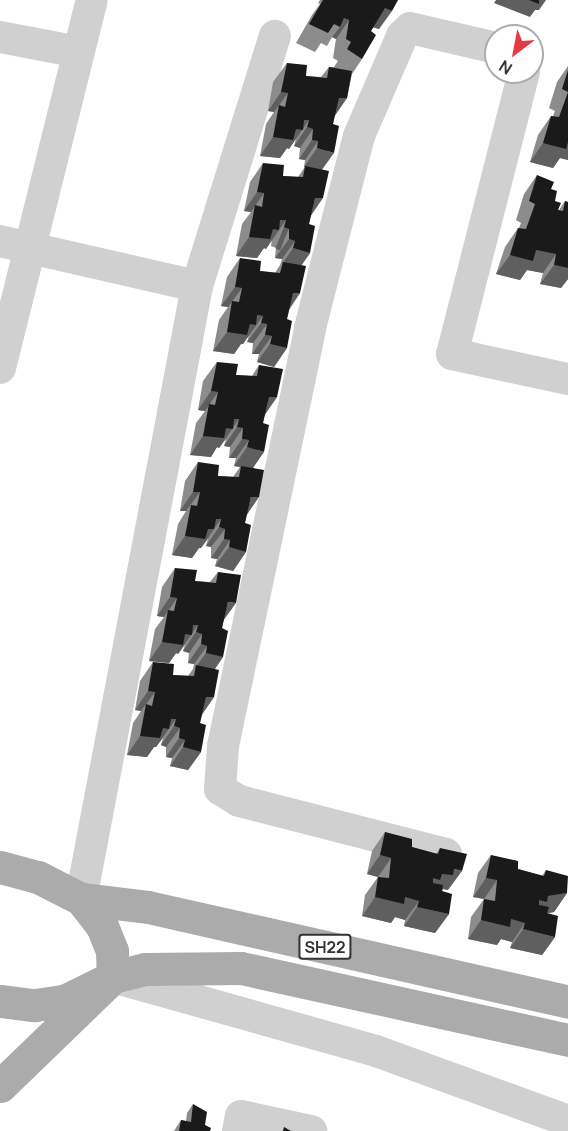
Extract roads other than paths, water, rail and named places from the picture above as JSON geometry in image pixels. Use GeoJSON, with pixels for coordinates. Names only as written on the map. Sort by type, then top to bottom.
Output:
{"type":"FeatureCollection","features":[{"type":"Feature","properties":{"kind":"main road"},"geometry":{"type":"LineString","coordinates":[[0,867],[38,877],[81,898],[102,926],[112,951],[113,977],[64,1001],[35,1005],[0,1001]]}},
{"type":"Feature","properties":{"kind":"main road","name":"SH22"},"geometry":{"type":"LineString","coordinates":[[81,898],[148,907],[568,1002]]}},
{"type":"Feature","properties":{"kind":"main road","name":"SH22"},"geometry":{"type":"LineString","coordinates":[[0,1086],[113,977],[145,969],[241,968],[568,1040]]}},
{"type":"Feature","properties":{"kind":"street"},"geometry":{"type":"LineString","coordinates":[[0,368],[93,0]]}},
{"type":"Feature","properties":{"kind":"street"},"geometry":{"type":"LineString","coordinates":[[446,854],[239,801],[220,789],[220,778],[223,746],[310,328],[358,136],[402,36],[410,28],[484,45]]}},
{"type":"Feature","properties":{"kind":"street"},"geometry":{"type":"LineString","coordinates":[[81,898],[197,286],[275,36]]}},
{"type":"Feature","properties":{"kind":"street"},"geometry":{"type":"LineString","coordinates":[[0,37],[79,52]]}},
{"type":"Feature","properties":{"kind":"street"},"geometry":{"type":"LineString","coordinates":[[521,84],[452,354],[568,379]]}},
{"type":"Feature","properties":{"kind":"street"},"geometry":{"type":"LineString","coordinates":[[0,241],[30,250],[197,286]]}},
{"type":"Feature","properties":{"kind":"street"},"geometry":{"type":"LineString","coordinates":[[113,977],[376,1051],[568,1120]]}},
{"type":"Feature","properties":{"kind":"street"},"geometry":{"type":"LineString","coordinates":[[238,1131],[241,1116],[311,1131]]}}]}
